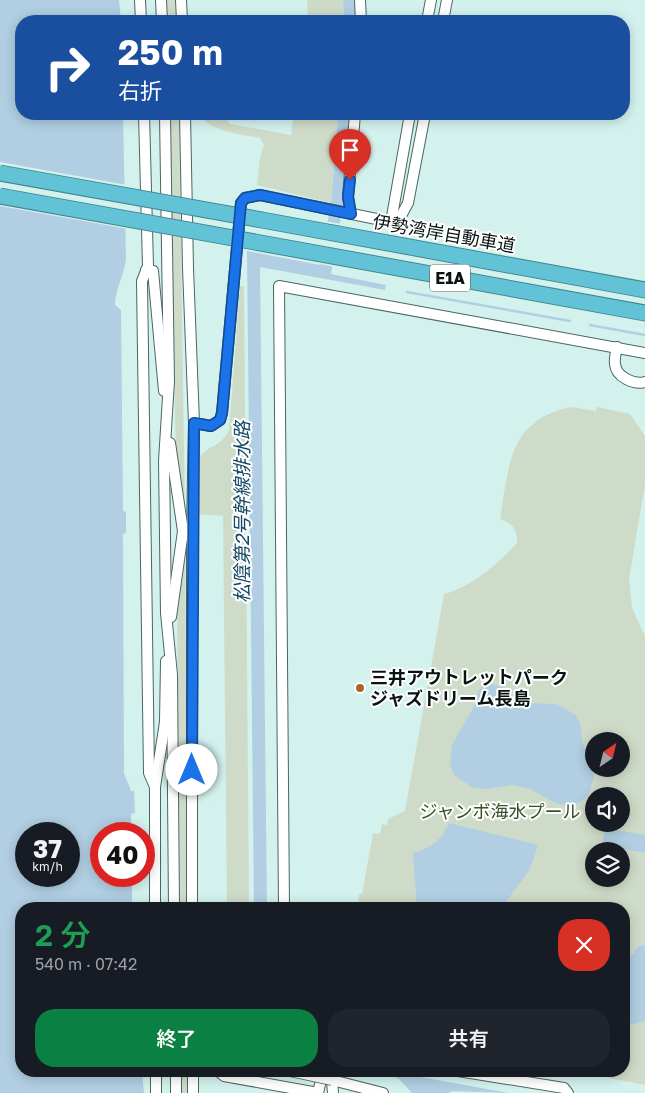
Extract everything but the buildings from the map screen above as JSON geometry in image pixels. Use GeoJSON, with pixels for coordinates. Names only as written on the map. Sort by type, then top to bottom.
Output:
{"type":"FeatureCollection","features":[{"type":"Feature","properties":{"kind":"highway","name":"伊勢湾岸自動車道"},"geometry":{"type":"LineString","coordinates":[[0,173],[645,290]]}},
{"type":"Feature","properties":{"kind":"highway","name":"E1A"},"geometry":{"type":"LineString","coordinates":[[0,196],[645,313]]}},
{"type":"Feature","properties":{"kind":"street"},"geometry":{"type":"LineString","coordinates":[[140,0],[141,15]]}},
{"type":"Feature","properties":{"kind":"street"},"geometry":{"type":"LineString","coordinates":[[161,0],[162,15]]}},
{"type":"Feature","properties":{"kind":"street"},"geometry":{"type":"LineString","coordinates":[[181,0],[182,15]]}},
{"type":"Feature","properties":{"kind":"street"},"geometry":{"type":"LineString","coordinates":[[360,0],[361,15]]}},
{"type":"Feature","properties":{"kind":"street"},"geometry":{"type":"LineString","coordinates":[[428,15],[431,0]]}},
{"type":"Feature","properties":{"kind":"street"},"geometry":{"type":"LineString","coordinates":[[444,15],[447,0]]}},
{"type":"Feature","properties":{"kind":"street"},"geometry":{"type":"LineString","coordinates":[[144,120],[146,270],[142,281],[148,773],[155,786]]}},
{"type":"Feature","properties":{"kind":"street"},"geometry":{"type":"LineString","coordinates":[[165,120],[169,381],[164,471],[166,613],[172,676],[174,902]]}},
{"type":"Feature","properties":{"kind":"street"},"geometry":{"type":"LineString","coordinates":[[185,120],[194,423],[188,531],[192,902]]}},
{"type":"Feature","properties":{"kind":"street"},"geometry":{"type":"LineString","coordinates":[[348,214],[354,120]]}},
{"type":"Feature","properties":{"kind":"street"},"geometry":{"type":"LineString","coordinates":[[390,222],[409,120]]}},
{"type":"Feature","properties":{"kind":"street"},"geometry":{"type":"LineString","coordinates":[[194,423],[211,426],[220,420],[222,413],[241,203],[245,198],[260,195],[390,222],[401,216],[408,203],[424,120]]}},
{"type":"Feature","properties":{"kind":"street"},"geometry":{"type":"LineString","coordinates":[[146,270],[154,271],[167,418],[188,531],[168,637],[165,673],[165,722],[155,786],[156,902]]}},
{"type":"Feature","properties":{"kind":"street"},"geometry":{"type":"LineString","coordinates":[[284,902],[279,286],[645,352]]}},
{"type":"Feature","properties":{"kind":"street"},"geometry":{"type":"LineString","coordinates":[[617,347],[615,364],[619,374],[628,379],[645,382]]}},
{"type":"Feature","properties":{"kind":"street"},"geometry":{"type":"LineString","coordinates":[[156,1077],[156,1093]]}},
{"type":"Feature","properties":{"kind":"street"},"geometry":{"type":"LineString","coordinates":[[176,1077],[176,1093]]}},
{"type":"Feature","properties":{"kind":"street"},"geometry":{"type":"LineString","coordinates":[[193,1077],[193,1093]]}},
{"type":"Feature","properties":{"kind":"street"},"geometry":{"type":"LineString","coordinates":[[230,1077],[318,1093],[322,1077]]}},
{"type":"Feature","properties":{"kind":"street"},"geometry":{"type":"LineString","coordinates":[[318,1077],[383,1093]]}},
{"type":"Feature","properties":{"kind":"street"},"geometry":{"type":"LineString","coordinates":[[495,1077],[564,1088],[568,1093]]}},
{"type":"Feature","properties":{"kind":"street"},"geometry":{"type":"LineString","coordinates":[[332,1080],[333,1093]]}},
{"type":"Feature","properties":{"kind":"green space"},"geometry":{"type":"Polygon","coordinates":[[[166,0],[175,0],[176,15],[166,15],[166,0]]]}},
{"type":"Feature","properties":{"kind":"green space"},"geometry":{"type":"Polygon","coordinates":[[[307,0],[343,0],[344,15],[308,15],[307,0]]]}},
{"type":"Feature","properties":{"kind":"green space"},"geometry":{"type":"Polygon","coordinates":[[[169,120],[179,120],[185,517],[176,465],[169,120]]]}},
{"type":"Feature","properties":{"kind":"green space"},"geometry":{"type":"Polygon","coordinates":[[[204,120],[227,120],[230,124],[291,135],[293,120],[338,120],[331,203],[257,185],[260,158],[264,145],[260,138],[235,133],[211,125],[204,120]]]}},
{"type":"Feature","properties":{"kind":"green space"},"geometry":{"type":"Polygon","coordinates":[[[240,286],[244,286],[249,902],[227,902],[223,516],[197,514],[200,457],[208,449],[219,443],[229,430],[240,286]]]}},
{"type":"Feature","properties":{"kind":"green space","name":"ジャンボ海水プール"},"geometry":{"type":"Polygon","coordinates":[[[571,407],[596,411],[597,407],[630,414],[645,436],[645,485],[629,579],[632,608],[645,636],[645,1085],[609,1078],[630,1077],[630,902],[358,902],[359,894],[362,894],[373,833],[380,834],[382,824],[387,825],[388,819],[405,811],[444,594],[464,586],[484,574],[517,543],[513,528],[500,519],[510,464],[515,448],[523,434],[550,413],[571,407]]]}},
{"type":"Feature","properties":{"kind":"green space"},"geometry":{"type":"Polygon","coordinates":[[[185,548],[189,902],[180,902],[177,603],[185,548]]]}},
{"type":"Feature","properties":{"kind":"green space"},"geometry":{"type":"Polygon","coordinates":[[[181,1077],[191,1077],[191,1093],[181,1093],[181,1077]]]}},
{"type":"Feature","properties":{"kind":"water"},"geometry":{"type":"Polygon","coordinates":[[[0,0],[119,0],[120,15],[15,15],[15,120],[123,120],[126,260],[116,294],[115,305],[121,310],[123,511],[126,512],[126,533],[123,534],[124,773],[131,791],[134,791],[135,813],[131,814],[131,822],[90,822],[90,887],[132,887],[132,902],[15,902],[15,1077],[143,1077],[144,1093],[0,1093],[0,0]]]}},
{"type":"Feature","properties":{"kind":"water"},"geometry":{"type":"Polygon","coordinates":[[[343,0],[356,0],[357,15],[344,15],[343,0]]]}},
{"type":"Feature","properties":{"kind":"water"},"geometry":{"type":"Polygon","coordinates":[[[338,120],[351,120],[345,194],[331,274],[386,285],[385,290],[260,267],[267,902],[254,902],[247,251],[320,265],[331,203],[338,120]]]}},
{"type":"Feature","properties":{"kind":"water"},"geometry":{"type":"Polygon","coordinates":[[[492,684],[503,687],[516,700],[524,703],[556,704],[576,715],[581,726],[585,749],[585,778],[594,778],[591,787],[585,787],[585,798],[579,803],[569,806],[557,804],[530,789],[513,785],[487,789],[473,788],[454,775],[450,765],[452,745],[476,703],[478,691],[484,685],[492,684]]]}},
{"type":"Feature","properties":{"kind":"water"},"geometry":{"type":"Polygon","coordinates":[[[449,823],[538,845],[530,869],[506,902],[416,902],[413,853],[435,843],[443,835],[449,823]]]}},
{"type":"Feature","properties":{"kind":"water"},"geometry":{"type":"Polygon","coordinates":[[[604,832],[628,832],[645,835],[645,853],[630,850],[630,842],[603,842],[604,832]]]}},
{"type":"Feature","properties":{"kind":"water"},"geometry":{"type":"Polygon","coordinates":[[[641,945],[645,946],[645,1021],[634,1024],[630,1023],[630,957],[635,953],[635,950],[641,945]]]}},
{"type":"Feature","properties":{"kind":"water"},"geometry":{"type":"Polygon","coordinates":[[[395,1077],[421,1077],[509,1093],[453,1091],[448,1093],[412,1093],[395,1077]]]}},
{"type":"Feature","properties":{"kind":"pier"},"geometry":{"type":"Polygon","coordinates":[[[0,162],[127,185],[128,229],[0,206],[0,162]]]}},
{"type":"Feature","properties":{"kind":"pier"},"geometry":{"type":"Polygon","coordinates":[[[325,221],[342,224],[335,267],[245,250],[318,262],[325,221]]]}},
{"type":"Feature","properties":{"kind":"waterway"},"geometry":{"type":"LineString","coordinates":[[407,292],[570,321]]}},
{"type":"Feature","properties":{"kind":"waterway"},"geometry":{"type":"LineString","coordinates":[[590,325],[645,335]]}},
{"type":"Feature","properties":{"kind":"place","name":"三井アウトレットパーク ジャズドリーム長島"},"geometry":{"type":"Point","coordinates":[360,688]}},
{"type":"Feature","properties":{"kind":"route"},"geometry":{"type":"LineString","coordinates":[[192,770],[194,423],[211,426],[220,420],[222,413],[241,203],[245,198],[260,195],[351,214],[348,197],[350,180]]}},
{"type":"Feature","properties":{"kind":"water label","name":"松陰第2号幹線排水路"},"geometry":{"type":"Point","coordinates":[242,512]}}]}
